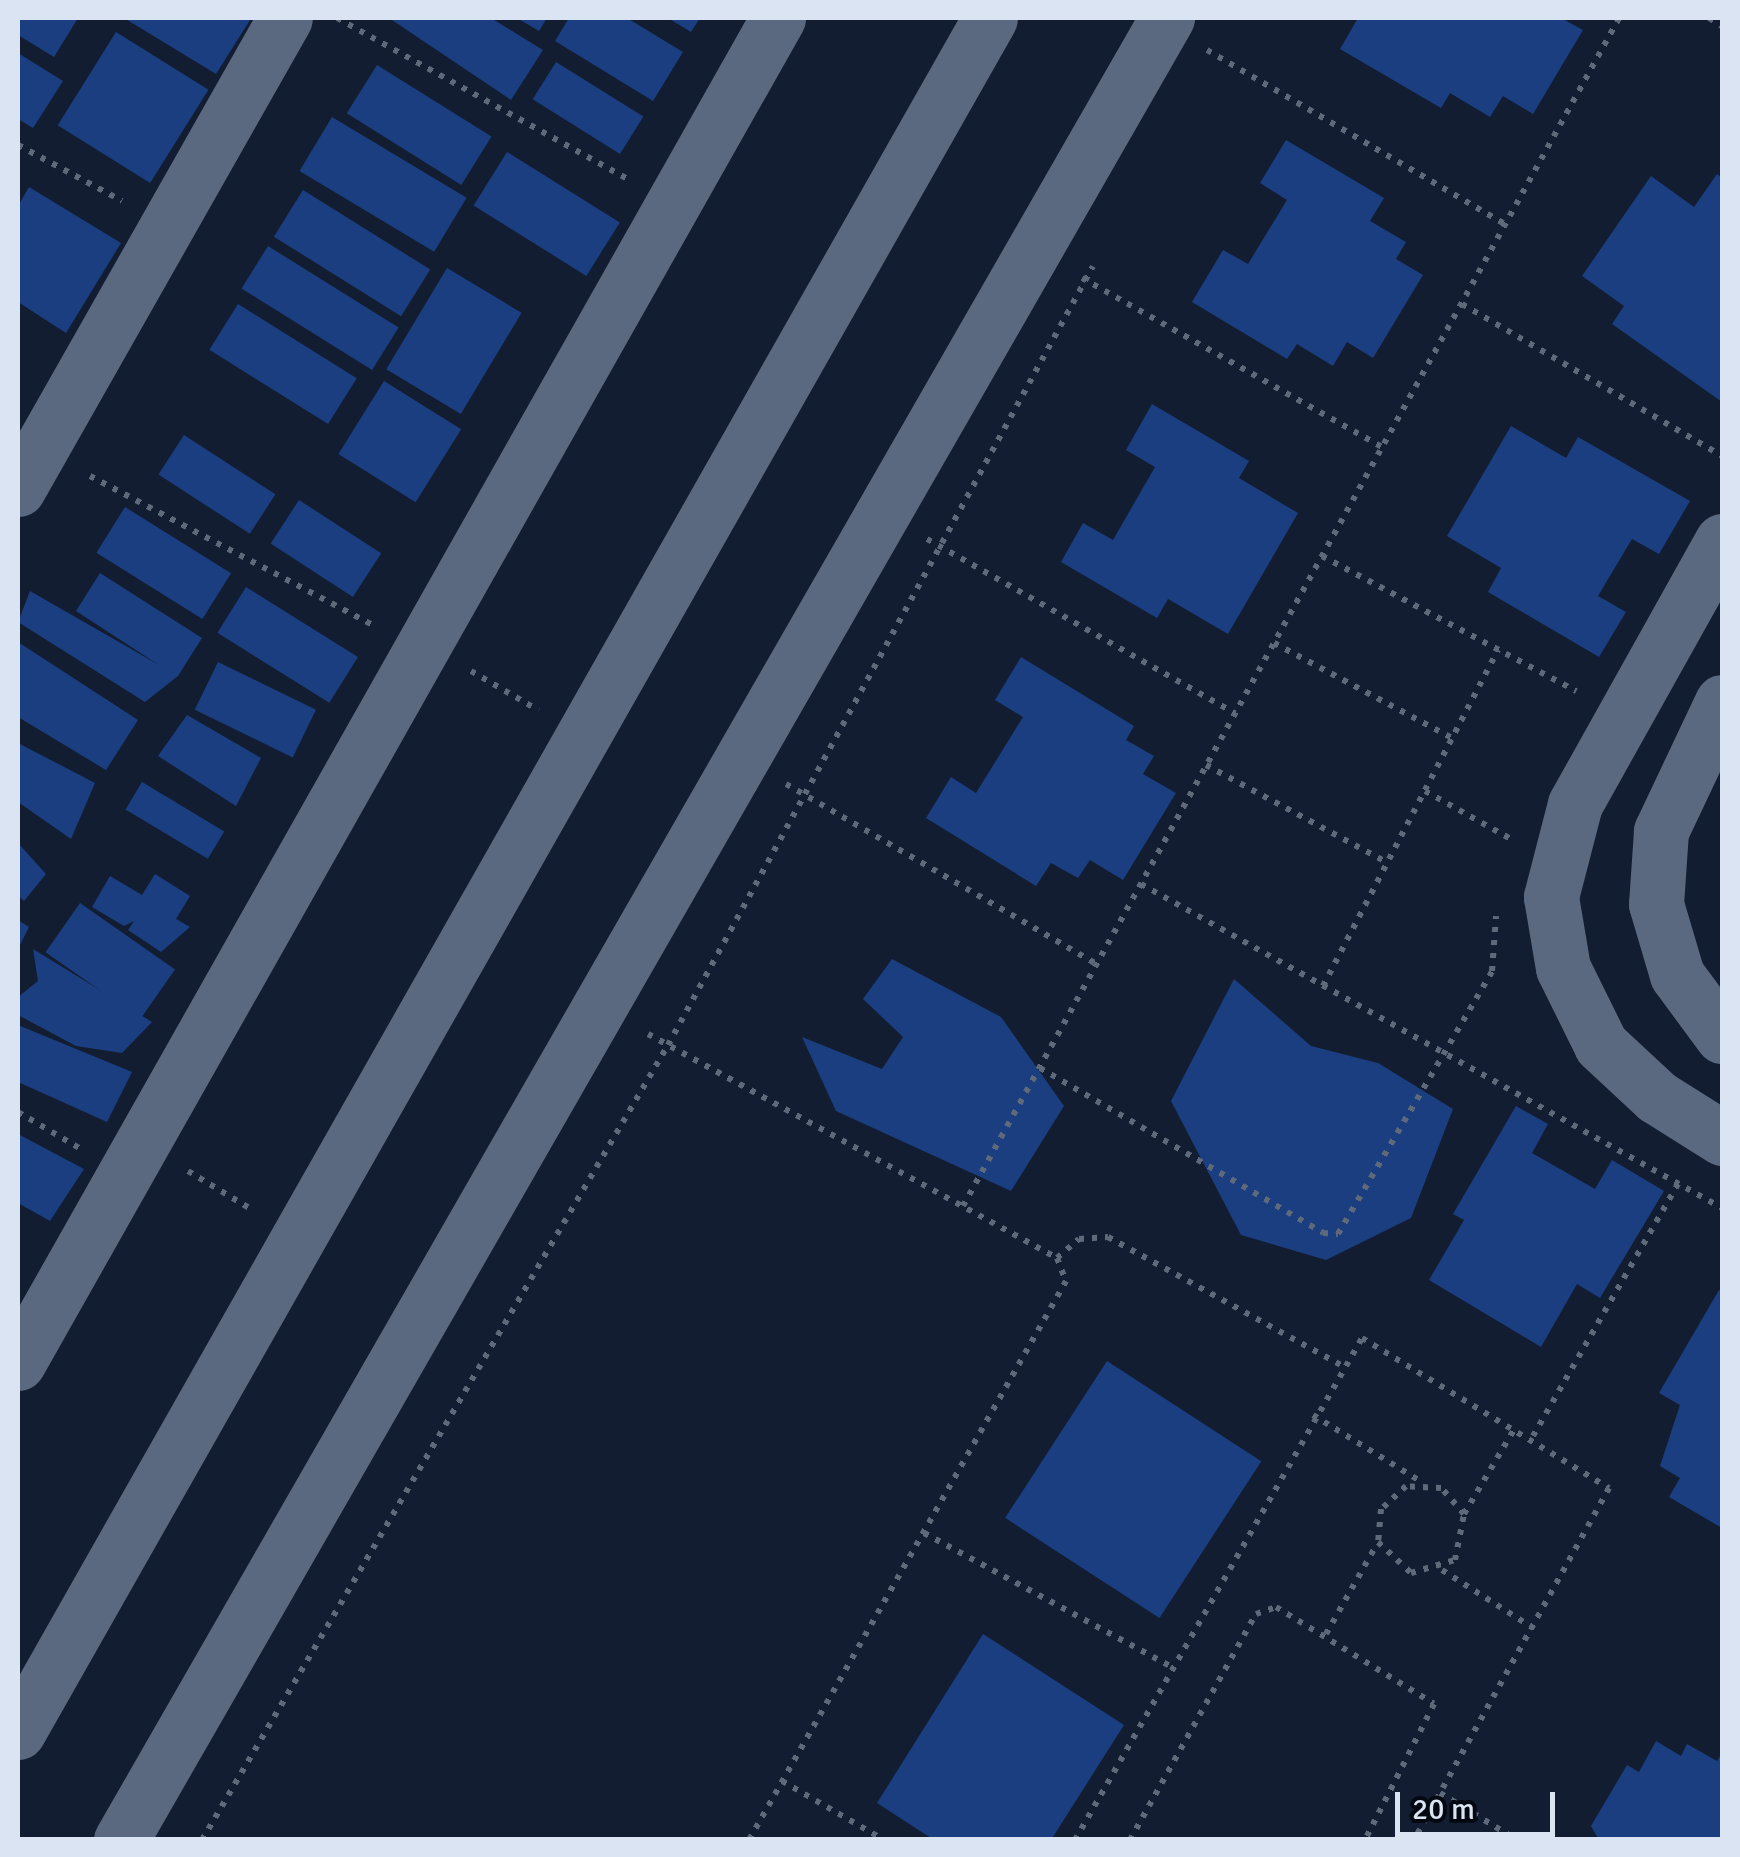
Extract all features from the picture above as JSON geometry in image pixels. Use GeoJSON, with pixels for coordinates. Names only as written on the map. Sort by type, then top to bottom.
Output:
{"type":"FeatureCollection","features":[{"type":"Feature","properties":{"kind":"street"},"geometry":{"type":"LineString","coordinates":[[29,469],[284,18]]}},
{"type":"Feature","properties":{"kind":"street"},"geometry":{"type":"LineString","coordinates":[[18,1362],[778,18]]}},
{"type":"Feature","properties":{"kind":"street"},"geometry":{"type":"LineString","coordinates":[[18,1732],[990,18]]}},
{"type":"Feature","properties":{"kind":"street"},"geometry":{"type":"LineString","coordinates":[[121,1840],[1032,251],[1188,32]]}},
{"type":"Feature","properties":{"kind":"street"},"geometry":{"type":"LineString","coordinates":[[1722,541],[1575,804],[1551,897],[1563,968],[1601,1045],[1657,1097],[1722,1138]]}},
{"type":"Feature","properties":{"kind":"street"},"geometry":{"type":"LineString","coordinates":[[1722,702],[1660,831],[1656,904],[1676,975],[1722,1036]]}},
{"type":"Feature","properties":{"kind":"path"},"geometry":{"type":"LineString","coordinates":[[337,18],[672,204]]}},
{"type":"Feature","properties":{"kind":"path"},"geometry":{"type":"LineString","coordinates":[[963,1206],[1619,18]]}},
{"type":"Feature","properties":{"kind":"path"},"geometry":{"type":"LineString","coordinates":[[1708,18],[1722,26]]}},
{"type":"Feature","properties":{"kind":"path"},"geometry":{"type":"LineString","coordinates":[[1188,32],[1505,224]]}},
{"type":"Feature","properties":{"kind":"path"},"geometry":{"type":"LineString","coordinates":[[1188,32],[1198,66]]}},
{"type":"Feature","properties":{"kind":"path"},"geometry":{"type":"LineString","coordinates":[[18,145],[168,224]]}},
{"type":"Feature","properties":{"kind":"path"},"geometry":{"type":"LineString","coordinates":[[202,1840],[668,1045],[799,792],[941,548],[1104,246]]}},
{"type":"Feature","properties":{"kind":"path"},"geometry":{"type":"LineString","coordinates":[[1032,251],[1382,447]]}},
{"type":"Feature","properties":{"kind":"path"},"geometry":{"type":"LineString","coordinates":[[1462,304],[1722,456]]}},
{"type":"Feature","properties":{"kind":"path"},"geometry":{"type":"LineString","coordinates":[[29,469],[422,646],[582,736]]}},
{"type":"Feature","properties":{"kind":"path"},"geometry":{"type":"LineString","coordinates":[[882,514],[1235,713]]}},
{"type":"Feature","properties":{"kind":"path"},"geometry":{"type":"LineString","coordinates":[[1322,556],[1586,696],[1578,708]]}},
{"type":"Feature","properties":{"kind":"path"},"geometry":{"type":"LineString","coordinates":[[1274,643],[1452,738]]}},
{"type":"Feature","properties":{"kind":"path"},"geometry":{"type":"LineString","coordinates":[[1324,986],[1498,650]]}},
{"type":"Feature","properties":{"kind":"path"},"geometry":{"type":"LineString","coordinates":[[742,758],[1097,964]]}},
{"type":"Feature","properties":{"kind":"path"},"geometry":{"type":"LineString","coordinates":[[1206,765],[1388,863]]}},
{"type":"Feature","properties":{"kind":"path"},"geometry":{"type":"LineString","coordinates":[[1425,791],[1512,840]]}},
{"type":"Feature","properties":{"kind":"path"},"geometry":{"type":"LineString","coordinates":[[1508,856],[1517,827]]}},
{"type":"Feature","properties":{"kind":"path"},"geometry":{"type":"LineString","coordinates":[[1141,884],[1722,1208]]}},
{"type":"Feature","properties":{"kind":"path"},"geometry":{"type":"LineString","coordinates":[[1040,1068],[1330,1236],[1348,1224],[1492,970],[1497,904]]}},
{"type":"Feature","properties":{"kind":"path"},"geometry":{"type":"LineString","coordinates":[[598,1007],[1058,1258]]}},
{"type":"Feature","properties":{"kind":"path"},"geometry":{"type":"LineString","coordinates":[[18,1112],[132,1158],[298,1237]]}},
{"type":"Feature","properties":{"kind":"path"},"geometry":{"type":"LineString","coordinates":[[1533,1436],[1678,1184]]}},
{"type":"Feature","properties":{"kind":"path"},"geometry":{"type":"LineString","coordinates":[[1058,1258],[1079,1239],[1108,1237],[1341,1365]]}},
{"type":"Feature","properties":{"kind":"path"},"geometry":{"type":"LineString","coordinates":[[749,1840],[1063,1294],[1058,1258]]}},
{"type":"Feature","properties":{"kind":"path"},"geometry":{"type":"LineString","coordinates":[[1076,1840],[1341,1365],[1355,1342],[1371,1338],[1533,1436],[1608,1488],[1414,1840]]}},
{"type":"Feature","properties":{"kind":"path"},"geometry":{"type":"LineString","coordinates":[[1313,1415],[1455,1499],[1464,1514]]}},
{"type":"Feature","properties":{"kind":"path"},"geometry":{"type":"LineString","coordinates":[[1378,1542],[1411,1574],[1442,1570],[1464,1547],[1464,1514],[1516,1426]]}},
{"type":"Feature","properties":{"kind":"path"},"geometry":{"type":"LineString","coordinates":[[1326,1634],[1378,1542],[1380,1509],[1424,1484]]}},
{"type":"Feature","properties":{"kind":"path"},"geometry":{"type":"LineString","coordinates":[[924,1533],[1172,1667]]}},
{"type":"Feature","properties":{"kind":"path"},"geometry":{"type":"LineString","coordinates":[[1442,1570],[1533,1628]]}},
{"type":"Feature","properties":{"kind":"path"},"geometry":{"type":"LineString","coordinates":[[1130,1840],[1256,1614],[1276,1607],[1326,1634],[1434,1704],[1366,1840]]}},
{"type":"Feature","properties":{"kind":"path"},"geometry":{"type":"LineString","coordinates":[[782,1781],[884,1840]]}},
{"type":"Feature","properties":{"kind":"path"},"geometry":{"type":"LineString","coordinates":[[1440,1793],[1517,1840]]}},
{"type":"Feature","properties":{"kind":"building"},"geometry":{"type":"Polygon","coordinates":[[[18,18],[78,18],[54,57],[18,35],[18,18]]]}},
{"type":"Feature","properties":{"kind":"building"},"geometry":{"type":"Polygon","coordinates":[[[124,18],[246,18],[250,20],[216,74],[124,18]]]}},
{"type":"Feature","properties":{"kind":"building"},"geometry":{"type":"Polygon","coordinates":[[[389,18],[491,18],[543,50],[511,100],[389,18]]]}},
{"type":"Feature","properties":{"kind":"building"},"geometry":{"type":"Polygon","coordinates":[[[517,18],[547,18],[539,31],[517,18]]]}},
{"type":"Feature","properties":{"kind":"building"},"geometry":{"type":"Polygon","coordinates":[[[569,18],[627,18],[683,52],[653,101],[555,41],[569,18]]]}},
{"type":"Feature","properties":{"kind":"building"},"geometry":{"type":"Polygon","coordinates":[[[668,18],[700,18],[691,32],[668,18]]]}},
{"type":"Feature","properties":{"kind":"building"},"geometry":{"type":"Polygon","coordinates":[[[1358,18],[1561,18],[1583,30],[1533,114],[1503,96],[1490,117],[1450,93],[1441,108],[1340,49],[1358,18]]]}},
{"type":"Feature","properties":{"kind":"building"},"geometry":{"type":"Polygon","coordinates":[[[116,32],[208,90],[150,183],[58,125],[116,32]]]}},
{"type":"Feature","properties":{"kind":"building"},"geometry":{"type":"Polygon","coordinates":[[[18,53],[63,81],[33,128],[18,119],[18,53]]]}},
{"type":"Feature","properties":{"kind":"building"},"geometry":{"type":"Polygon","coordinates":[[[556,62],[643,117],[620,154],[533,99],[556,62]]]}},
{"type":"Feature","properties":{"kind":"building"},"geometry":{"type":"Polygon","coordinates":[[[377,65],[491,137],[461,185],[347,113],[377,65]]]}},
{"type":"Feature","properties":{"kind":"building"},"geometry":{"type":"Polygon","coordinates":[[[332,117],[467,198],[434,252],[300,171],[332,117]]]}},
{"type":"Feature","properties":{"kind":"building"},"geometry":{"type":"Polygon","coordinates":[[[1286,140],[1384,198],[1370,221],[1406,242],[1396,259],[1423,275],[1373,358],[1347,342],[1333,366],[1297,344],[1287,359],[1192,302],[1223,250],[1248,264],[1287,200],[1260,183],[1286,140]]]}},
{"type":"Feature","properties":{"kind":"building"},"geometry":{"type":"Polygon","coordinates":[[[507,152],[620,222],[586,276],[474,205],[507,152]]]}},
{"type":"Feature","properties":{"kind":"building"},"geometry":{"type":"Polygon","coordinates":[[[1717,174],[1722,178],[1722,402],[1612,324],[1624,306],[1582,276],[1651,176],[1694,207],[1717,174]]]}},
{"type":"Feature","properties":{"kind":"building"},"geometry":{"type":"Polygon","coordinates":[[[29,187],[121,243],[66,333],[18,302],[18,206],[29,187]]]}},
{"type":"Feature","properties":{"kind":"building"},"geometry":{"type":"Polygon","coordinates":[[[303,190],[430,269],[401,316],[274,237],[303,190]]]}},
{"type":"Feature","properties":{"kind":"building"},"geometry":{"type":"Polygon","coordinates":[[[268,246],[399,328],[372,370],[242,288],[268,246]]]}},
{"type":"Feature","properties":{"kind":"building"},"geometry":{"type":"Polygon","coordinates":[[[447,268],[522,313],[461,414],[386,369],[447,268]]]}},
{"type":"Feature","properties":{"kind":"building"},"geometry":{"type":"Polygon","coordinates":[[[238,304],[357,378],[328,424],[209,350],[238,304]]]}},
{"type":"Feature","properties":{"kind":"building"},"geometry":{"type":"Polygon","coordinates":[[[384,381],[461,429],[416,502],[338,454],[384,381]]]}},
{"type":"Feature","properties":{"kind":"building"},"geometry":{"type":"Polygon","coordinates":[[[1152,404],[1249,461],[1239,478],[1298,513],[1228,634],[1168,599],[1157,618],[1061,562],[1083,523],[1113,540],[1155,467],[1126,450],[1152,404]]]}},
{"type":"Feature","properties":{"kind":"building"},"geometry":{"type":"Polygon","coordinates":[[[1511,426],[1566,458],[1578,437],[1690,501],[1659,554],[1632,539],[1598,596],[1626,612],[1599,657],[1488,592],[1501,568],[1447,536],[1511,426]]]}},
{"type":"Feature","properties":{"kind":"building"},"geometry":{"type":"Polygon","coordinates":[[[184,435],[275,494],[250,534],[158,474],[184,435]]]}},
{"type":"Feature","properties":{"kind":"building"},"geometry":{"type":"Polygon","coordinates":[[[299,500],[381,553],[353,597],[271,544],[299,500]]]}},
{"type":"Feature","properties":{"kind":"building"},"geometry":{"type":"Polygon","coordinates":[[[125,507],[231,573],[202,619],[96,553],[125,507]]]}},
{"type":"Feature","properties":{"kind":"building"},"geometry":{"type":"Polygon","coordinates":[[[100,573],[202,638],[178,676],[145,702],[18,622],[30,591],[159,665],[76,611],[100,573]]]}},
{"type":"Feature","properties":{"kind":"building"},"geometry":{"type":"Polygon","coordinates":[[[246,587],[358,657],[329,703],[217,633],[246,587]]]}},
{"type":"Feature","properties":{"kind":"building"},"geometry":{"type":"Polygon","coordinates":[[[18,642],[138,720],[106,770],[18,717],[18,642]]]}},
{"type":"Feature","properties":{"kind":"building"},"geometry":{"type":"Polygon","coordinates":[[[1021,657],[1134,726],[1126,740],[1154,756],[1143,774],[1176,793],[1123,880],[1090,860],[1078,878],[1051,863],[1036,886],[926,818],[951,777],[976,793],[1023,717],[995,700],[1021,657]]]}},
{"type":"Feature","properties":{"kind":"building"},"geometry":{"type":"Polygon","coordinates":[[[218,662],[316,710],[293,757],[195,710],[218,662]]]}},
{"type":"Feature","properties":{"kind":"building"},"geometry":{"type":"Polygon","coordinates":[[[187,715],[261,758],[236,806],[158,756],[187,715]]]}},
{"type":"Feature","properties":{"kind":"building"},"geometry":{"type":"Polygon","coordinates":[[[18,743],[95,783],[71,839],[18,802],[18,743]]]}},
{"type":"Feature","properties":{"kind":"building"},"geometry":{"type":"Polygon","coordinates":[[[142,782],[224,831],[208,859],[126,809],[142,782]]]}},
{"type":"Feature","properties":{"kind":"building"},"geometry":{"type":"Polygon","coordinates":[[[18,843],[46,874],[24,901],[18,896],[18,843]]]}},
{"type":"Feature","properties":{"kind":"building"},"geometry":{"type":"Polygon","coordinates":[[[155,874],[190,896],[176,919],[190,927],[161,952],[128,930],[134,921],[124,926],[92,907],[110,876],[142,895],[155,874]]]}},
{"type":"Feature","properties":{"kind":"building"},"geometry":{"type":"Polygon","coordinates":[[[80,903],[175,970],[141,1019],[46,952],[80,903]]]}},
{"type":"Feature","properties":{"kind":"building"},"geometry":{"type":"Polygon","coordinates":[[[18,920],[29,927],[18,949],[18,920]]]}},
{"type":"Feature","properties":{"kind":"building"},"geometry":{"type":"Polygon","coordinates":[[[33,949],[152,1022],[122,1053],[76,1046],[18,1015],[18,997],[38,981],[33,949]]]}},
{"type":"Feature","properties":{"kind":"building"},"geometry":{"type":"Polygon","coordinates":[[[892,959],[1001,1017],[1064,1106],[1011,1191],[836,1111],[802,1037],[882,1069],[903,1037],[863,999],[892,959]]]}},
{"type":"Feature","properties":{"kind":"building"},"geometry":{"type":"Polygon","coordinates":[[[1234,979],[1311,1046],[1378,1063],[1453,1109],[1411,1218],[1326,1260],[1241,1235],[1171,1101],[1234,979]]]}},
{"type":"Feature","properties":{"kind":"building"},"geometry":{"type":"Polygon","coordinates":[[[18,1025],[132,1072],[107,1122],[18,1082],[18,1025]]]}},
{"type":"Feature","properties":{"kind":"building"},"geometry":{"type":"Polygon","coordinates":[[[1516,1106],[1548,1124],[1532,1153],[1595,1189],[1612,1160],[1664,1191],[1600,1298],[1577,1284],[1541,1347],[1429,1280],[1464,1220],[1453,1214],[1516,1106]]]}},
{"type":"Feature","properties":{"kind":"building"},"geometry":{"type":"Polygon","coordinates":[[[18,1134],[84,1169],[50,1221],[18,1203],[18,1134]]]}},
{"type":"Feature","properties":{"kind":"building"},"geometry":{"type":"Polygon","coordinates":[[[1719,1290],[1722,1528],[1669,1497],[1680,1478],[1660,1466],[1680,1405],[1659,1393],[1719,1290]]]}},
{"type":"Feature","properties":{"kind":"building"},"geometry":{"type":"Polygon","coordinates":[[[1107,1361],[1261,1461],[1159,1618],[1005,1518],[1107,1361]]]}},
{"type":"Feature","properties":{"kind":"building"},"geometry":{"type":"Polygon","coordinates":[[[983,1634],[1124,1725],[1051,1840],[934,1840],[877,1803],[983,1634]]]}},
{"type":"Feature","properties":{"kind":"building"},"geometry":{"type":"Polygon","coordinates":[[[1656,1741],[1681,1756],[1687,1744],[1717,1761],[1722,1753],[1722,1840],[1599,1840],[1591,1826],[1627,1765],[1639,1772],[1656,1741]]]}}]}
